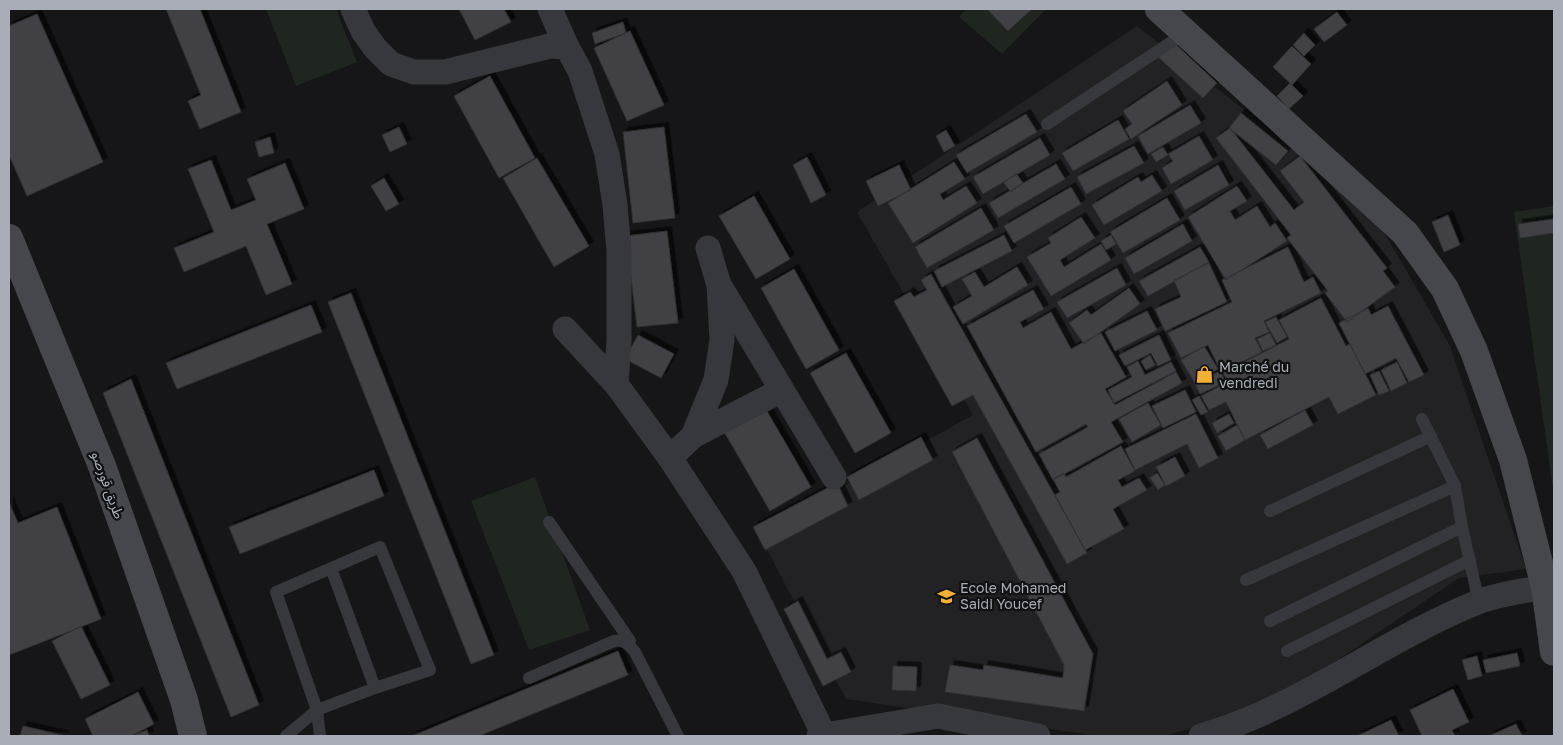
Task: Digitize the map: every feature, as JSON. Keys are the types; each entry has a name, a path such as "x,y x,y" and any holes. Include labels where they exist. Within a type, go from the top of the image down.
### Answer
{"main road":[{"path":"1159,9 1405,233 1445,289 1474,351 1513,460 1545,587 1554,652"},
{"name":"طريق قورصو","path":"9,238 102,466 184,700 193,736"}],"street":[{"path":"353,9 375,48 391,64 414,72 445,72 550,46 567,47"},
{"path":"550,9 567,47 580,70 607,154 615,205 619,251 619,340 616,384"},
{"path":"708,248 720,285 834,477"},
{"path":"693,436 716,380 722,340 720,285"},
{"path":"565,329 616,384 670,458 744,571 822,736 936,726 1038,736"},
{"path":"670,458 693,436 782,390"},
{"path":"1201,736 1226,729 1286,703 1423,627 1479,602 1545,587"}],"lane":[{"path":"1047,124 1185,33"},
{"path":"1422,419 1455,486 1479,602"},
{"path":"1270,511 1431,436"},
{"path":"1246,580 1455,486"},
{"path":"549,522 630,641 627,643"},
{"path":"1270,621 1462,527"},
{"path":"286,736 317,710 430,670 380,547 276,592 317,710 320,736"},
{"path":"1287,651 1470,560"},
{"path":"331,568 375,688"},
{"path":"530,678 614,641 621,640 627,643 635,652 678,736"}],"shaded area":[{"path":"266,9 336,9 357,62 296,86"},
{"path":"966,9 1046,9 1002,54 959,17"},
{"name":"Marché du vendredi","path":"1137,26 1370,208 1450,346 1526,569 1459,578 1287,694 1228,719 1163,736 1098,736 846,699 758,533 973,415 857,212"},
{"path":"1554,206 1554,496 1514,212"},
{"path":"535,477 590,630 529,650 471,501"}],"building":[{"path":"166,9 200,9 241,112 200,129 188,101 201,95"},
{"path":"459,9 504,9 511,22 475,40"},
{"path":"987,9 1032,9 1008,31"},
{"path":"1337,12 1347,25 1324,42 1314,29"},
{"path":"37,14 103,162 27,196 9,155 9,26"},
{"path":"623,22 626,33 595,44 592,33"},
{"path":"630,31 664,105 627,121 594,48"},
{"path":"1304,33 1315,45 1304,56 1293,45"},
{"path":"1171,40 1217,83 1203,98 1157,56"},
{"path":"1292,46 1311,64 1292,85 1273,67"},
{"path":"490,76 535,158 499,178 454,96"},
{"path":"1167,81 1182,105 1131,139 1125,129 1132,124 1123,111"},
{"path":"1290,83 1303,96 1289,109 1277,96"},
{"path":"1190,105 1201,123 1148,154 1138,136"},
{"path":"1241,113 1288,151 1276,165 1229,128"},
{"path":"1026,114 1037,132 967,173 956,155"},
{"path":"1118,120 1129,139 1073,171 1062,153"},
{"path":"399,127 407,144 390,152 382,135"},
{"path":"664,127 675,218 633,223 623,132"},
{"path":"1230,128 1294,210 1304,202 1280,171 1300,156 1387,268 1383,271 1395,287 1347,322 1325,293 1328,291 1287,238 1291,235 1216,138"},
{"path":"946,130 955,146 944,152 936,136"},
{"path":"1199,136 1213,160 1171,184 1162,168 1173,161 1168,154"},
{"path":"270,137 274,153 259,157 255,142"},
{"path":"1040,138 1050,155 983,194 973,177"},
{"path":"1134,146 1144,163 1086,194 1077,177"},
{"path":"1163,147 1168,155 1156,162 1151,154"},
{"path":"807,157 826,195 811,203 793,165"},
{"path":"537,158 589,246 554,267 503,178"},
{"path":"211,160 231,210 256,200 247,179 285,163 304,209 267,224 292,284 266,295 246,246 184,272 174,248 214,232 188,169"},
{"path":"954,162 965,179 940,194 943,200 966,186 977,203 913,243 888,203"},
{"path":"1056,164 1065,179 998,218 989,203"},
{"path":"899,165 911,190 878,206 866,181"},
{"path":"1218,165 1229,185 1185,210 1174,191"},
{"path":"1016,173 1023,183 1011,192 1004,183"},
{"path":"1152,175 1162,191 1104,225 1092,205 1138,177 1141,182"},
{"path":"384,178 399,204 386,211 371,186"},
{"path":"1237,186 1247,201 1230,211 1235,220 1257,206 1270,227 1275,223 1287,241 1226,280 1188,217"},
{"path":"1071,187 1081,204 1014,243 1004,226"},
{"path":"754,196 790,259 756,279 719,216"},
{"path":"1167,198 1180,220 1123,253 1110,232"},
{"path":"981,208 994,230 927,268 915,247"},
{"path":"1448,215 1460,245 1444,252 1432,222"},
{"path":"1081,217 1095,238 1060,260 1064,267 1101,244 1111,260 1051,296 1027,257 1051,243 1048,238"},
{"path":"1554,219 1554,233 1520,238 1518,224"},
{"path":"1183,224 1192,241 1134,274 1125,258"},
{"path":"667,231 678,323 637,327 626,236"},
{"path":"1004,235 1012,251 942,287 934,271"},
{"path":"1111,235 1116,244 1106,250 1101,241"},
{"path":"1200,247 1209,262 1148,296 1139,281"},
{"path":"1288,247 1304,282 1313,277 1321,293 1264,321 1269,332 1255,338 1262,352 1221,372 1208,345 1181,358 1168,333 1232,302 1222,280"},
{"path":"1209,263 1227,302 1165,331 1155,309 1181,297 1174,280"},
{"path":"1017,267 1028,285 963,324 953,307 972,296 962,279 975,272 984,287"},
{"path":"1117,268 1126,285 1067,318 1057,302"},
{"path":"794,269 839,350 806,369 761,288"},
{"path":"931,274 1087,553 1067,564 973,395 952,406 894,301 910,292 914,297 927,290 921,280"},
{"path":"1129,288 1140,304 1084,344 1069,323 1087,310 1091,315"},
{"path":"1033,290 1044,309 1020,322 1023,328 1051,312 1071,349 1101,333 1126,377 1105,389 1115,405 1176,372 1182,383 1111,422 1123,442 1053,480 1039,454 1088,427 1086,424 1036,452 967,326"},
{"path":"351,293 494,655 471,664 328,302"},
{"path":"1321,298 1346,346 1350,344 1376,395 1338,414 1329,397 1245,440 1226,402 1209,410 1201,396 1228,382 1223,373 1289,339 1279,320"},
{"path":"311,305 322,332 177,389 166,363"},
{"path":"1388,306 1424,375 1409,382 1396,358 1365,374 1339,323 1368,308 1371,315"},
{"path":"1147,311 1157,330 1115,351 1105,332"},
{"path":"1276,317 1287,337 1277,343 1265,322"},
{"path":"1270,333 1276,345 1263,351 1257,339"},
{"path":"638,335 674,354 661,378 625,359"},
{"path":"1159,335 1171,360 1158,366 1151,353 1125,366 1119,355"},
{"path":"1204,346 1218,369 1195,383 1181,360"},
{"path":"846,353 891,433 855,453 810,373"},
{"path":"1150,355 1155,365 1146,370 1141,361"},
{"path":"1138,361 1145,375 1171,362 1176,371 1114,403 1108,390 1132,377 1127,367"},
{"path":"1397,362 1407,383 1391,391 1381,370"},
{"path":"1220,371 1226,382 1200,394 1195,384"},
{"path":"1379,371 1389,391 1379,395 1370,375"},
{"path":"131,379 259,705 231,717 103,393"},
{"path":"1185,390 1196,412 1163,428 1152,406"},
{"path":"1199,396 1208,412 1201,415 1192,400"},
{"path":"1148,403 1161,425 1132,442 1119,419"},
{"path":"764,406 811,487 770,511 723,430"},
{"path":"1305,410 1313,425 1268,449 1260,435"},
{"path":"1196,414 1218,458 1199,468 1187,444 1135,470 1125,449"},
{"path":"1229,414 1234,423 1217,433 1212,423"},
{"path":"1237,425 1245,440 1226,451 1218,436"},
{"path":"921,437 933,460 859,500 847,477"},
{"path":"977,438 1093,654 1084,711 945,692 950,665 983,670 984,665 1063,678 1064,665 952,452"},
{"path":"1121,446 1135,471 1118,480 1122,487 1139,478 1147,490 1113,509 1124,529 1085,550 1055,495 1060,492 1053,479 1064,473 1066,477"},
{"path":"1175,457 1185,476 1166,486 1156,467"},
{"path":"374,470 384,496 240,554 229,527"},
{"path":"1157,473 1165,485 1158,490 1150,478"},
{"path":"837,483 848,506 765,550 753,527"},
{"path":"9,502 18,523 57,507 101,619 9,655"},
{"path":"798,601 827,659 841,652 851,672 823,686 784,609"},
{"path":"81,626 110,685 81,699 52,641"},
{"path":"618,651 628,675 479,736 412,736"},
{"path":"1517,653 1520,666 1486,673 1483,660"},
{"path":"1477,656 1482,676 1468,680 1462,660"},
{"path":"893,666 917,667 916,691 892,690"},
{"path":"1453,689 1469,722 1452,730 1455,736 1422,736 1410,710"},
{"path":"138,692 154,724 131,736 93,736 85,719"},
{"path":"1391,720 1399,736 1357,736"},
{"path":"1516,724 1522,736 1489,736"},
{"path":"23,726 66,736 20,736"},
{"path":"147,730 149,736 131,736"}],"place":[{"name":"Marché du vendredi","path":"1205,375"},
{"name":"Ecole Mohamed Saidi Youcef","path":"946,596"}]}
